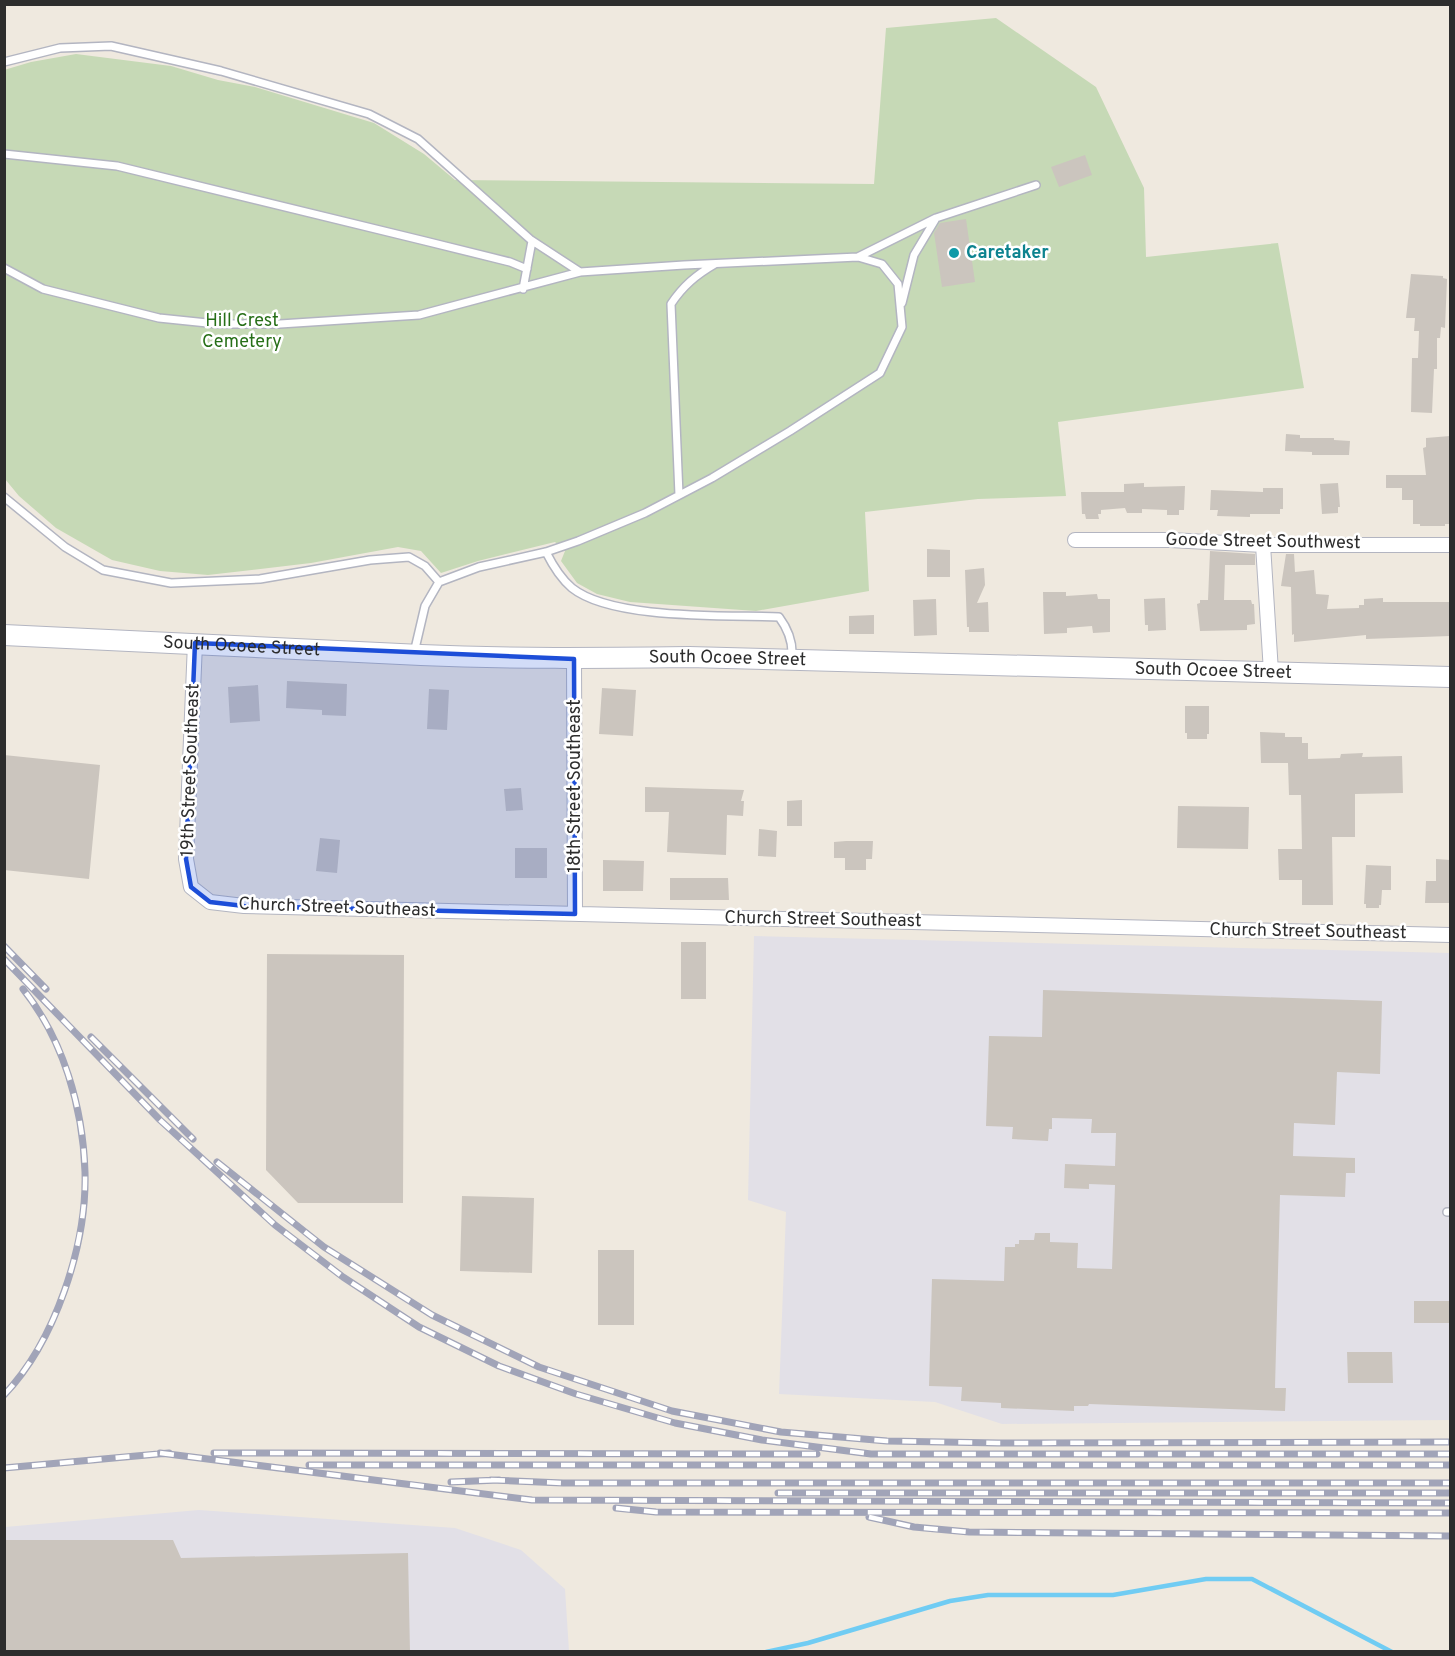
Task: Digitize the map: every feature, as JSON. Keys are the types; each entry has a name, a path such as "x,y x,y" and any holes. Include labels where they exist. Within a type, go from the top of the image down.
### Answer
{"street":[{"name":"Goode Street Southwest","path":"1075,540 1170,540 1263,545 1450,544"},
{"path":"1263,545 1271,672"},
{"name":"South Ocoee Street","path":"4,635 414,655 574,658 689,657 1450,677"},
{"name":"19th Street Southeast","path":"195,643 186,860 191,887 198,893"},
{"name":"18th Street Southeast","path":"574,658 575,914"},
{"name":"Church Street Southeast","path":"198,893 210,902 244,906 1450,935"}],"lane":[{"path":"4,62 60,48 111,46 221,71 369,114 418,139 532,241 580,272"},
{"path":"4,154 117,166 425,240 510,262 527,269"},
{"path":"858,257 936,218 1036,184"},
{"path":"900,308 914,255 936,218"},
{"path":"523,289 532,241"},
{"path":"4,268 44,289 159,318 217,324 280,324 419,315 580,272 858,257 882,264 898,284 902,327 880,373 712,478 645,513 578,542 546,552 479,567 439,582 425,606 414,655"},
{"path":"679,495 671,304 681,288 695,275 718,263"},
{"path":"4,496 65,547 103,570 137,577 171,583 260,579 409,557 425,566 439,582"},
{"path":"546,552 555,571 573,589 597,602 629,609 670,613 779,617 787,627 792,647 792,660"}],"highlighted area":[{"path":"195,643 574,659 575,914 244,906 210,902 191,887 186,859"}],"shaded area":[{"path":"754,936 1450,953 1450,1420 1002,1424 935,1402 779,1394 786,1212 748,1200"},
{"path":"199,1510 455,1528 521,1550 565,1589 569,1651 5,1652 5,1527"}],"green space":[{"name":"Hill Crest Cemetery","path":"996,18 1096,87 1144,188 1146,257 1278,243 1304,388 1058,422 1066,496 978,499 865,512 869,591 756,611 630,602 597,594 577,583 561,561 565,551 555,542 478,561 441,573 421,551 398,547 311,563 208,575 160,571 112,560 56,528 19,496 5,479 4,70 31,62 76,54 171,66 218,80 255,87 374,123 424,154 455,180 874,184 886,28"}],"building":[{"path":"1085,155 1092,175 1059,187 1051,167"},
{"name":"Caretaker","path":"966,219 975,282 942,287 934,233 940,223"},
{"path":"1411,274 1443,276 1447,279 1445,328 1441,327 1440,338 1437,338 1437,369 1434,369 1432,413 1411,412 1412,358 1418,358 1419,331 1414,331 1415,318 1406,318"},
{"path":"1286,434 1300,435 1300,438 1334,438 1334,440 1350,441 1349,455 1312,455 1312,452 1285,451"},
{"path":"1450,436 1450,524 1420,526 1420,524 1413,524 1413,500 1402,500 1402,488 1386,488 1386,475 1426,475 1423,448 1426,447 1426,438"},
{"path":"1144,483 1144,487 1185,486 1184,510 1179,510 1179,515 1167,515 1167,510 1142,509 1142,513 1127,513 1125,508 1101,510 1101,514 1098,514 1099,519 1086,519 1085,514 1082,514 1081,492 1124,492 1124,484"},
{"path":"1338,483 1340,507 1338,507 1338,513 1322,514 1320,484"},
{"path":"1263,488 1283,488 1283,509 1280,509 1280,514 1250,514 1250,517 1217,516 1218,510 1210,510 1211,490 1263,492"},
{"path":"927,549 950,550 950,577 927,577"},
{"path":"1210,551 1255,554 1255,565 1225,565 1224,600 1251,600 1254,604 1255,624 1247,625 1247,630 1200,631 1197,604 1200,600 1208,600"},
{"path":"1286,554 1294,554 1295,572 1314,570 1316,594 1329,595 1327,609 1359,608 1359,605 1364,605 1364,599 1383,598 1383,602 1450,602 1450,636 1366,639 1366,635 1294,642 1291,587 1281,586"},
{"path":"984,568 985,585 977,603 988,602 989,632 969,632 965,570"},
{"path":"1043,592 1066,592 1066,596 1097,594 1098,599 1110,599 1110,632 1093,633 1092,626 1067,628 1067,633 1044,634"},
{"path":"1165,598 1166,630 1148,631 1148,625 1145,625 1144,599"},
{"path":"936,599 937,635 914,636 913,600"},
{"path":"874,615 874,634 849,634 849,616"},
{"path":"287,681 347,684 346,716 322,715 322,710 286,708"},
{"path":"258,685 260,721 230,723 228,687"},
{"path":"602,688 636,690 633,736 599,734"},
{"path":"429,689 449,690 447,730 427,729"},
{"path":"1185,706 1209,706 1207,739 1187,739"},
{"path":"1260,732 1285,733 1285,737 1302,737 1302,743 1308,743 1308,759 1340,758 1341,754 1363,753 1362,757 1402,756 1403,793 1355,794 1355,837 1332,837 1333,905 1302,905 1302,880 1279,880 1278,849 1302,849 1301,795 1289,795 1288,763 1261,763"},
{"path":"4,755 100,765 89,879 4,870"},
{"path":"645,787 744,790 741,801 744,801 743,816 727,815 726,855 667,852 669,812 645,812"},
{"path":"521,788 523,810 506,811 504,789"},
{"path":"802,800 802,826 787,826 787,801"},
{"path":"1178,806 1249,807 1248,849 1177,848"},
{"path":"759,829 777,831 776,857 758,856"},
{"path":"320,838 340,840 337,873 316,871"},
{"path":"873,841 872,859 866,859 866,870 845,870 845,858 834,858 834,842"},
{"path":"515,848 547,848 547,878 515,878"},
{"path":"1436,859 1450,860 1450,903 1425,903 1426,881 1436,881"},
{"path":"603,860 644,861 643,891 603,891"},
{"path":"1366,865 1391,866 1391,890 1382,890 1379,908 1366,908 1364,904"},
{"path":"670,878 728,878 729,900 670,900"},
{"path":"681,942 706,942 706,999 681,999"},
{"path":"267,954 404,955 403,1203 298,1203 266,1170"},
{"path":"1043,990 1382,1001 1380,1074 1337,1072 1335,1125 1294,1123 1293,1156 1355,1158 1355,1173 1346,1173 1345,1197 1280,1195 1275,1388 1286,1388 1285,1411 1089,1404 1088,1406 1074,1406 1074,1411 1001,1408 1001,1403 961,1401 962,1387 929,1386 932,1279 1004,1281 1005,1247 1015,1247 1015,1244 1019,1244 1019,1240 1034,1240 1035,1233 1050,1233 1050,1242 1078,1243 1077,1268 1112,1269 1115,1185 1089,1184 1089,1189 1064,1188 1065,1164 1115,1166 1116,1133 1091,1133 1092,1119 1052,1118 1052,1129 1049,1129 1048,1141 1012,1139 1013,1127 986,1126 989,1036 1042,1037"},
{"path":"462,1196 534,1198 532,1273 460,1271"},
{"path":"598,1250 634,1250 634,1325 598,1325"},
{"path":"1414,1301 1450,1301 1450,1323 1414,1323"},
{"path":"1347,1352 1392,1352 1393,1383 1348,1383"},
{"path":"4,1540 173,1540 181,1558 408,1553 410,1652 4,1652"}],"waterway":[{"path":"766,1652 808,1643 950,1601 988,1595 1113,1595 1206,1579 1252,1579 1392,1652"}],"railway":[{"path":"4,946 46,989"},
{"path":"4,959 160,1120 275,1225 343,1277 419,1327 499,1366 576,1394 675,1423 762,1440 871,1454 1450,1454"},
{"path":"4,1395 22,1373 53,1320 74,1261 84,1200 83,1148 75,1099 60,1052 37,1009 23,989"},
{"path":"91,1037 193,1139"},
{"path":"217,1162 324,1247 432,1315 539,1367 672,1411 781,1432 887,1441 998,1443 1450,1442"},
{"path":"160,1453 532,1500 1450,1503"},
{"path":"4,1468 169,1453"},
{"path":"214,1453 817,1454"},
{"path":"309,1465 1450,1465"},
{"path":"491,1480 563,1483 1450,1483"},
{"path":"451,1482 499,1480"},
{"path":"778,1493 1450,1493"},
{"path":"616,1508 656,1512 1450,1513"},
{"path":"869,1517 914,1527 969,1532 1450,1536"}],"place":[{"name":"Caretaker","path":"954,253"}]}
